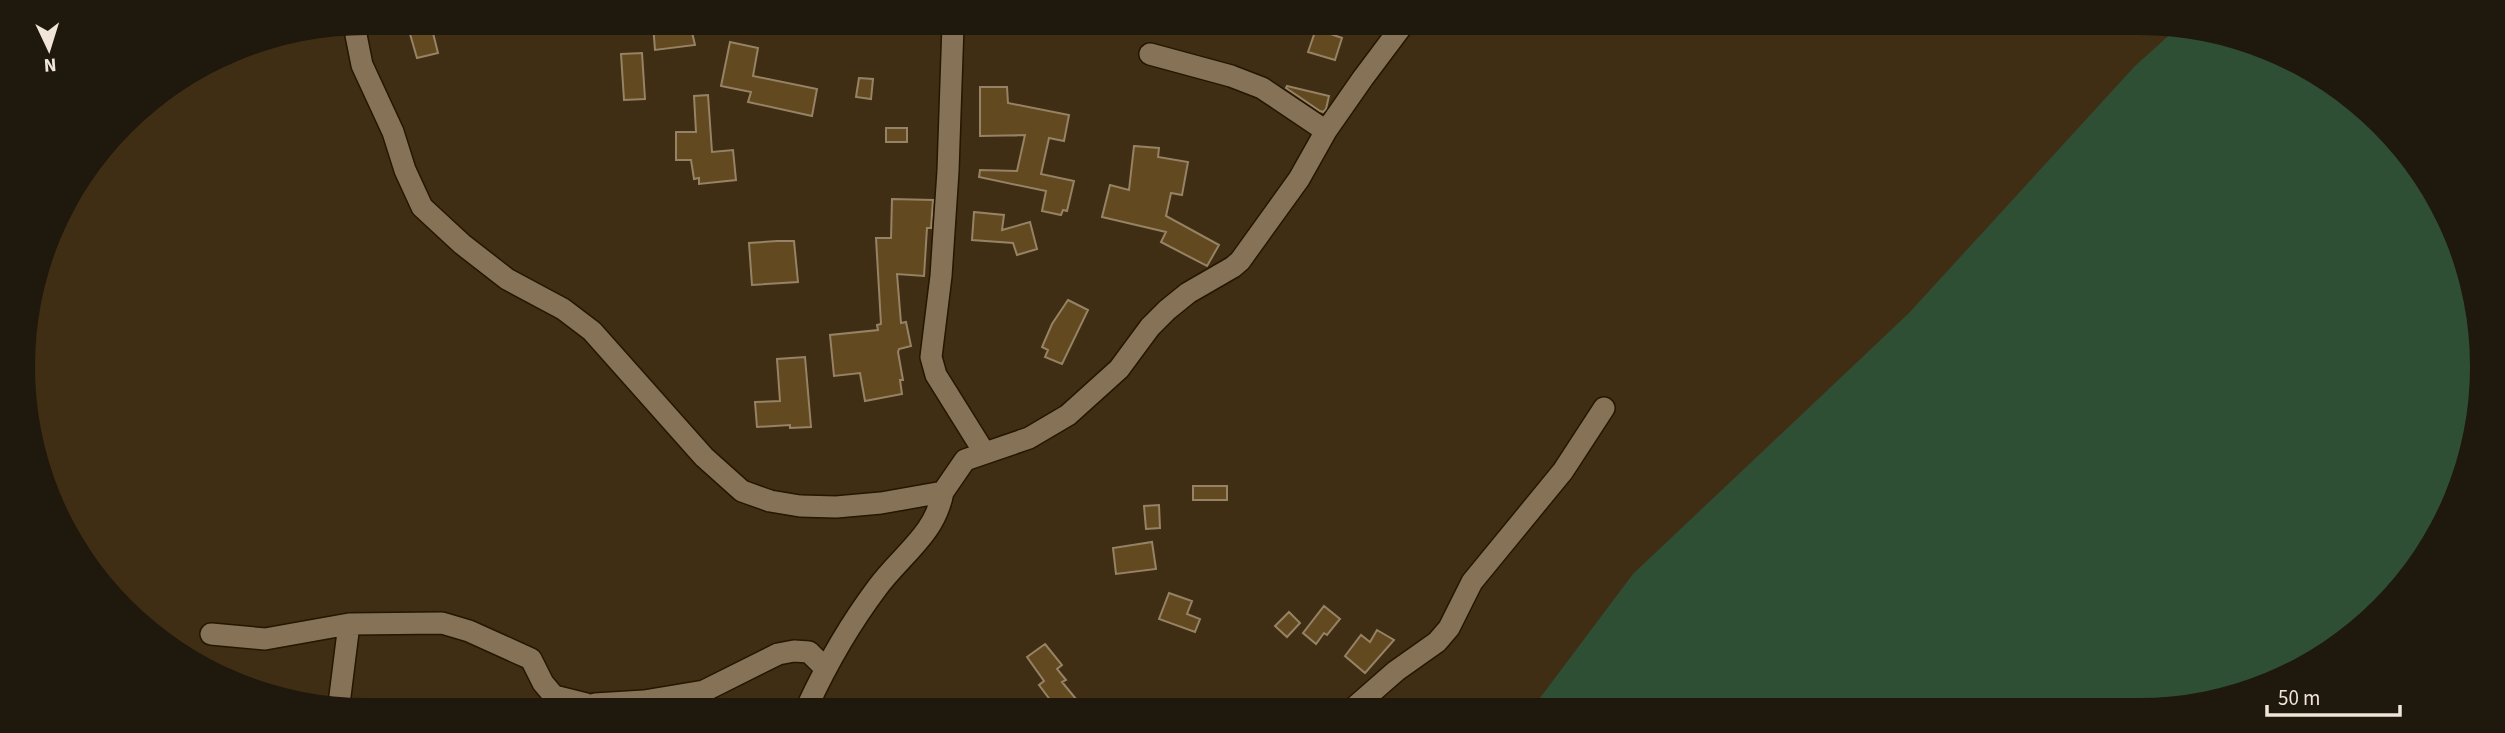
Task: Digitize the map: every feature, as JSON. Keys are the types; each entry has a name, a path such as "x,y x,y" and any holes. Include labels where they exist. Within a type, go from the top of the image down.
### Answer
{"street":[{"path":"356,35 362,65 393,132 405,170 422,206 462,244 507,279 563,309 592,331 704,457 742,491 770,501 800,506 836,507 881,503 943,492"},
{"path":"953,35 941,276 931,357 936,375 984,452"},
{"path":"812,698 850,626 878,586 932,526 940,511 943,492 965,460 1029,438 1068,415 1119,369 1150,327 1167,310 1188,293 1233,267 1299,179 1326,131 1395,35"},
{"path":"1150,54 1231,76 1262,88 1326,131"},
{"path":"1365,698 1396,671 1437,642 1449,628 1472,582 1563,471 1604,408"},
{"path":"211,634 265,639 349,624 442,623 469,631 531,659 543,683 554,696 562,698"},
{"path":"340,697 349,624"},
{"path":"662,698 704,691 778,654 794,650 809,652 826,670"}],"green space":[{"path":"2167,37 2224,46 2265,60 2304,79 2357,117 2388,148 2426,201 2445,240 2459,281 2467,323 2470,366 2464,431 2445,493 2426,532 2388,585 2373,601 2323,642 2285,664 2224,687 2182,695 2138,698 1540,698 1633,574 1909,313 2135,66"}],"building":[{"path":"410,35 434,35 438,53 417,58"},
{"path":"654,35 693,35 695,45 655,50"},
{"path":"1314,35 1342,38 1335,60 1308,52"},
{"path":"730,42 758,48 753,76 817,89 812,116 748,102 751,92 721,86"},
{"path":"642,53 645,99 624,100 621,54"},
{"path":"859,78 873,79 871,99 856,97"},
{"path":"1287,86 1329,96 1326,109 1320,111 1286,88"},
{"path":"980,87 1007,87 1008,103 1069,115 1064,141 1049,138 1041,174 1074,181 1067,211 1063,210 1061,215 1042,211 1046,191 979,177 980,170 1017,171 1025,135 980,136"},
{"path":"708,95 712,152 733,150 736,180 699,184 699,178 694,179 691,160 676,160 676,132 696,132 694,96"},
{"path":"886,128 907,128 907,142 886,142"},
{"path":"1134,146 1159,148 1158,157 1188,162 1182,195 1171,193 1166,216 1219,245 1207,266 1161,242 1166,232 1102,217 1110,185 1129,190"},
{"path":"892,199 933,200 931,228 927,228 924,276 897,274 901,323 906,322 911,346 899,349 898,352 903,380 900,380 902,394 865,401 860,373 834,376 830,335 878,330 877,325 881,324 876,238 891,238"},
{"path":"974,212 1004,215 1002,230 1030,222 1037,249 1017,255 1013,243 972,240"},
{"path":"794,241 798,282 752,285 749,243"},
{"path":"1068,300 1088,310 1062,364 1045,357 1048,350 1042,347 1052,324"},
{"path":"805,357 811,427 757,427 755,402 780,401 777,359"},
{"path":"1193,486 1227,486 1227,500 1193,500"},
{"path":"1159,505 1160,528 1146,529 1144,506"},
{"path":"1152,542 1156,569 1116,574 1113,548"},
{"path":"1169,593 1192,601 1187,614 1200,619 1195,632 1159,619"},
{"path":"1324,606 1340,619 1316,644 1303,633"},
{"path":"1289,612 1300,623 1287,637 1275,626"},
{"path":"1377,630 1394,640 1365,673 1345,656 1361,635 1370,642"},
{"path":"1045,644 1062,665 1057,669 1066,680 1062,682 1075,698 1049,698 1039,685 1044,681 1027,657"}]}
